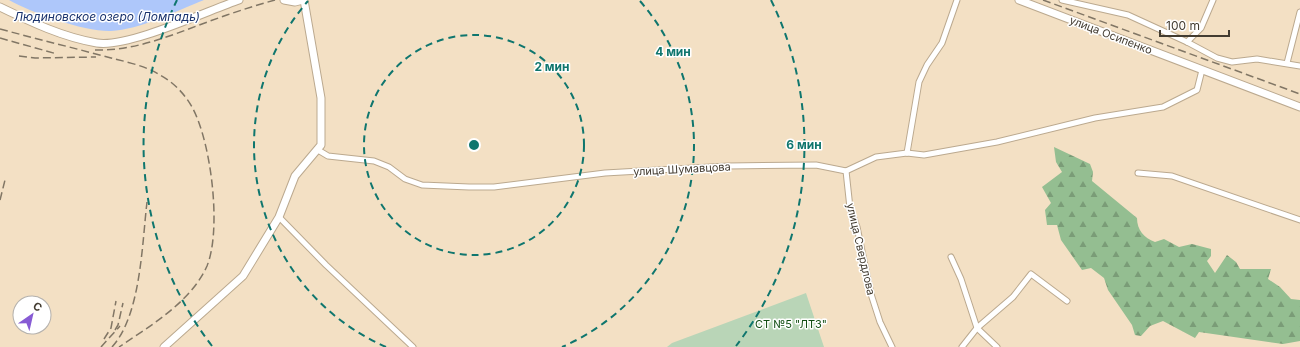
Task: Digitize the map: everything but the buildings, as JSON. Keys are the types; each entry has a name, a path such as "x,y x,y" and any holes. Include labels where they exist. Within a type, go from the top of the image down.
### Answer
{"street":[{"path":"0,7 52,32 98,43 110,43 123,41 239,0"},
{"path":"164,347 243,276 279,217 295,176 318,150 322,139 321,98 304,0 295,2 284,0"},
{"path":"907,153 919,82 927,65 942,42 957,0"},
{"name":"улица Осипенко","path":"1019,0 1300,107"},
{"path":"1062,0 1128,15 1187,42 1217,58 1232,62 1257,59 1300,66"},
{"path":"1187,42 1206,20 1213,0"},
{"path":"1287,63 1300,12"},
{"path":"846,172 876,157 907,153 924,155 1048,131 1095,118 1163,107 1197,90 1202,70"},
{"name":"улица Шумавцова","path":"318,150 328,156 374,161 389,167 405,179 422,185 469,188 509,185 605,173 728,166 816,165 846,172"},
{"name":"улица Свердлова","path":"846,172 850,208 858,227 871,294 880,322 892,347"},
{"path":"1138,173 1172,176 1300,220"},
{"path":"279,217 326,265 413,347"},
{"path":"951,257 961,279 977,328 997,347"},
{"path":"962,347 977,328 1014,297 1031,274 1067,301"}],"green space":[{"path":"1054,147 1090,164 1093,172 1092,181 1137,218 1140,230 1144,236 1151,240 1155,242 1164,239 1179,247 1192,244 1211,249 1211,256 1207,261 1215,273 1227,255 1236,262 1240,269 1271,269 1268,279 1280,287 1291,299 1300,300 1300,341 1283,344 1199,332 1195,338 1163,321 1150,326 1141,336 1135,335 1132,325 1108,290 1104,278 1091,268 1082,270 1061,240 1057,225 1047,225 1045,210 1051,203 1042,187 1062,172 1056,162"},
{"name":"СТ №5 \"ЛТЗ\"","path":"806,293 824,347 667,347 672,343"}],"water":[{"name":"Людиновское озеро (Ломпадь)","path":"9,0 204,0 134,27 111,31 87,28 59,21"}],"railway":[{"path":"95,50 109,50 136,46 176,34 256,5 275,0"},
{"path":"1043,0 1300,94"},
{"path":"0,29 149,69 165,78 178,88 189,102 199,122 209,162 214,208 214,230 207,266 200,279 180,302 156,322 119,347"},
{"path":"0,38 57,54"},
{"path":"19,56 35,58 96,57"},
{"path":"0,200 5,180"},
{"path":"112,347 122,333 129,317 134,298 141,258 147,202"},
{"path":"104,339 111,328 116,301"},
{"path":"115,330 118,325 123,303"},
{"path":"101,347 120,326"}]}
